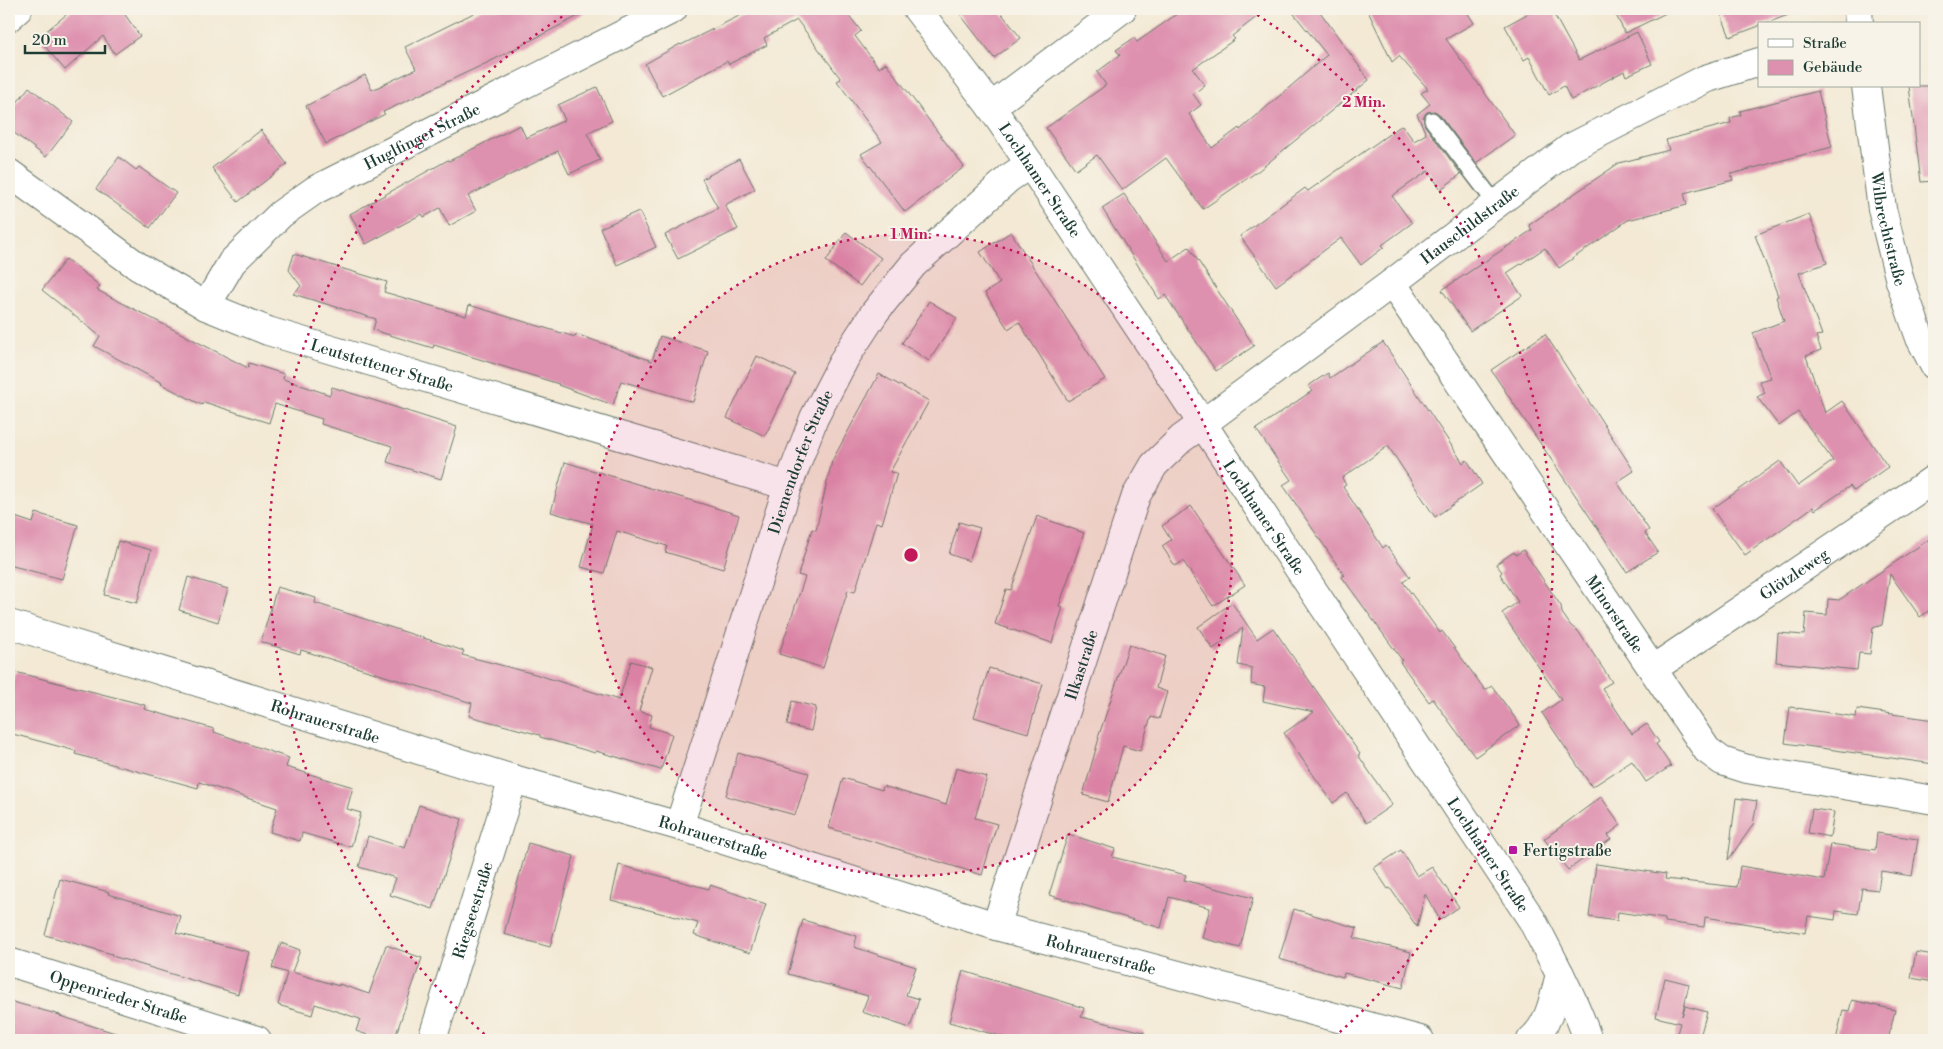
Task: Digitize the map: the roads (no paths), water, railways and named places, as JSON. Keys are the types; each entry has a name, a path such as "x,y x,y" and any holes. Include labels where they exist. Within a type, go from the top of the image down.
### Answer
{"street":[{"path":"9,17 18,9"},
{"name":"Huglfinger Straße","path":"206,306 232,262 281,214 315,190 672,9"},
{"name":"Lochhamer Straße","path":"918,9 991,106 1532,920 1560,974 1588,1040"},
{"path":"991,106 1122,9"},
{"path":"1858,9 1859,22"},
{"name":"Hauschildstraße","path":"1202,424 1570,148 1705,79 1758,62"},
{"name":"Wilbrechtstraße","path":"1866,88 1882,209 1900,281 1920,338 1934,366"},
{"name":"Diemendorfer Straße","path":"679,826 788,486 814,418 845,358 875,312 914,265 1010,178 1030,164"},
{"name":"Leutstettener Straße","path":"9,173 139,266 206,306 268,331 788,486"},
{"name":"Minorstraße","path":"1392,283 1707,750 1722,761 1747,769 1934,800"},
{"name":"Ilkastraße","path":"996,926 1136,496 1154,465 1181,439 1202,424"},
{"name":"Glötzleweg","path":"1653,669 1934,479"},
{"name":"Rohrauerstraße","path":"9,624 512,779 679,826 996,926 1420,1040"},
{"name":"Riegseestraße","path":"432,1040 512,779"},
{"name":"Oppenrieder Straße","path":"9,962 257,1040"},
{"path":"1531,1040 1540,1033 1550,1011 1560,974"}],"lane":[{"path":"1432,120 1496,204"}],"place":[{"name":"Fertigstraße","path":"1513,850"}]}
